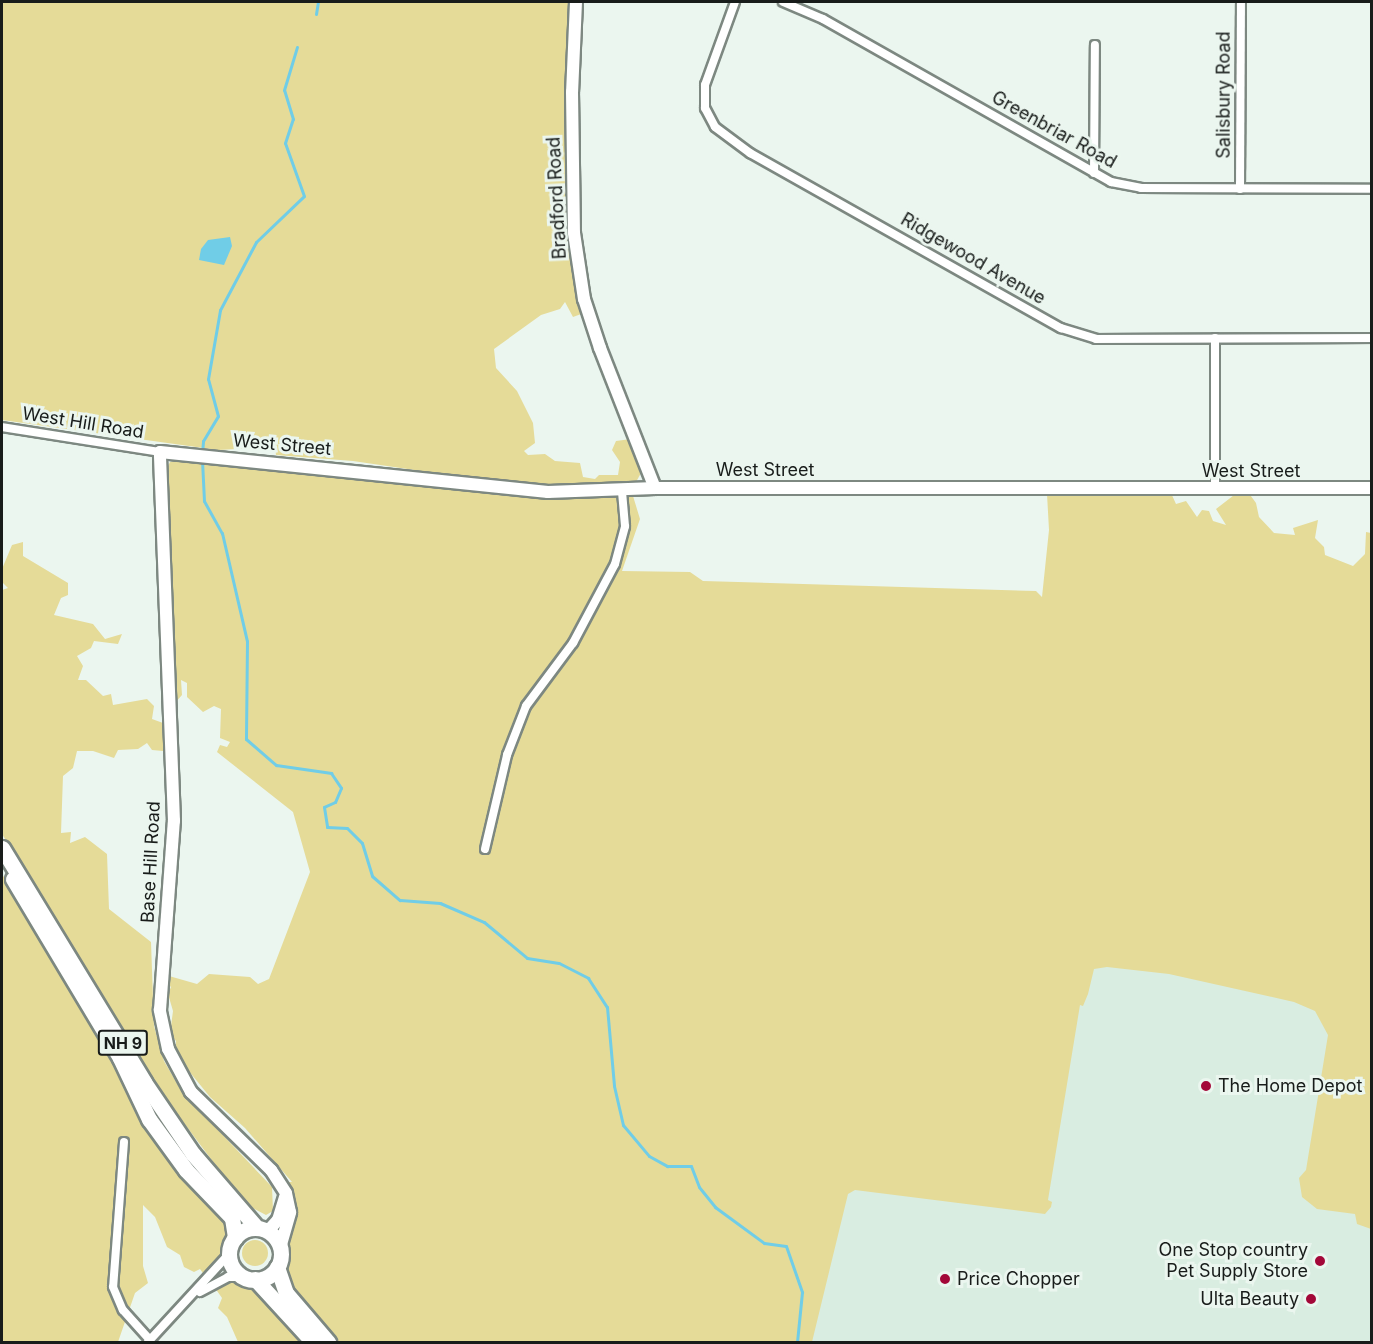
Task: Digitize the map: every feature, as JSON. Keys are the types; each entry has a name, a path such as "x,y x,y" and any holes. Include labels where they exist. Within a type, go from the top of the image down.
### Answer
{"highway":[{"name":"NH 9","path":"2,848 144,1082 193,1154 280,1248"},
{"name":"NH 9","path":"2,854 23,900 120,1058 149,1119 186,1170 232,1218 235,1238"},
{"path":"262,1230 246,1229 235,1238 230,1254 232,1264 250,1278 313,1342"},
{"path":"280,1248 277,1267 286,1293 328,1342"},
{"path":"250,1278 269,1275 277,1267"}],"street":[{"name":"Bradford Road","path":"576,2 572,92 573,233 587,309 655,488"},
{"name":"Ridgewood Avenue","path":"735,2 704,98 709,118 735,143 1075,336 1371,338"},
{"name":"Greenbriar Road","path":"783,2 823,19 1112,182 1141,188 1371,189"},
{"name":"Salisbury Road","path":"1240,189 1241,2"},
{"path":"1094,173 1095,45"},
{"path":"1215,338 1215,489"},
{"name":"West Hill Road","path":"2,427 160,452"},
{"name":"West Street","path":"160,452 274,461 517,490 1371,488"},
{"name":"Base Hill Road","path":"160,452 174,821 160,1010 168,1049 191,1092 271,1170 286,1193"},
{"path":"486,849 507,755 526,706 573,643 615,564 625,526 622,491"},
{"path":"124,1142 113,1287 123,1310 149,1341 230,1254"},
{"path":"262,1230 278,1220 286,1193"},
{"path":"280,1248 290,1212 286,1193"},
{"path":"192,1297 220,1280 250,1278"}],"shaded area":[{"path":"2,2 570,2 566,198 584,313 573,317 565,302 560,309 541,315 494,349 496,368 517,391 533,423 535,443 524,451 528,455 545,454 555,461 580,463 583,477 595,479 599,475 618,475 620,462 612,450 616,441 631,439 641,473 636,482 544,489 353,461 276,455 275,447 218,450 2,420"},
{"path":"182,459 472,491 633,496 640,519 622,571 690,572 703,581 1036,591 1042,597 1049,530 1047,494 1072,492 1079,496 1171,493 1176,504 1186,501 1197,517 1202,510 1209,511 1213,521 1226,525 1216,509 1238,492 1248,492 1256,503 1259,517 1274,533 1295,535 1293,528 1318,520 1315,538 1324,547 1325,555 1353,566 1365,554 1366,532 1371,533 1371,1229 1357,1224 1355,1214 1317,1209 1302,1197 1299,1178 1306,1170 1328,1035 1315,1011 1294,1002 1169,974 1107,967 1094,969 1088,994 1083,1006 1080,1005 1048,1200 1052,1202 1051,1207 1045,1214 855,1190 848,1194 812,1342 338,1342 289,1288 282,1266 294,1216 289,1182 292,1182 245,1128 210,1097 175,1054 176,1041 170,1034 173,1011 168,994 171,987 166,982 169,976 197,984 209,974 250,977 258,984 269,979 310,872 293,812 217,752 220,745 227,747 230,742 220,738 221,709 214,706 203,712 187,697 187,683 181,680 182,695 174,704 165,472 170,462"},
{"path":"23,542 23,556 68,583 68,595 61,598 54,615 93,624 105,639 122,634 118,644 94,641 91,648 77,656 83,666 78,680 86,680 103,696 111,694 113,705 147,699 154,706 152,719 163,723 163,751 152,750 147,743 138,749 118,750 114,758 93,751 77,751 73,768 63,776 61,833 71,832 70,843 85,837 107,854 109,909 151,942 154,1026 164,1061 182,1092 272,1187 273,1211 266,1215 239,1201 226,1186 220,1171 165,1098 2,834 2,590 8,588 2,582 2,569 12,545"},
{"path":"2,874 113,1055 226,1226 225,1249 205,1276 200,1269 194,1272 184,1267 180,1255 167,1247 155,1217 143,1205 143,1266 148,1283 135,1293 118,1342 2,1342"},
{"path":"1088,952 1344,989 1371,1027 1371,1342 797,1342 843,1183"},
{"path":"255,1240 264,1244 268,1253 264,1262 255,1266 246,1262 242,1253 246,1244"},
{"path":"237,1280 257,1286 304,1342 238,1342 227,1317 218,1308 222,1298 215,1288"}],"water":[{"path":"230,237 232,246 224,265 199,260 201,249 208,240"}],"waterway":[{"path":"316,14 318,2"},
{"path":"202,453 203,441 218,416 208,379 220,310 256,242 304,196 285,143 293,119 284,90 297,47"},
{"path":"202,460 204,501 222,533 247,641 246,739 276,765 331,773 341,788 335,802 324,807 327,827 347,828 362,843 372,876 400,900 440,903 484,922 527,958 559,963 588,978 607,1007 614,1086 623,1125 649,1156 667,1166 691,1166 699,1187 715,1207 764,1243 786,1246 802,1292 797,1342"}],"place":[{"name":"The Home Depot","path":"1206,1086"},
{"name":"One Stop country Pet Supply Store","path":"1320,1261"},
{"name":"Price Chopper","path":"945,1279"},
{"name":"Ulta Beauty","path":"1311,1299"}]}
